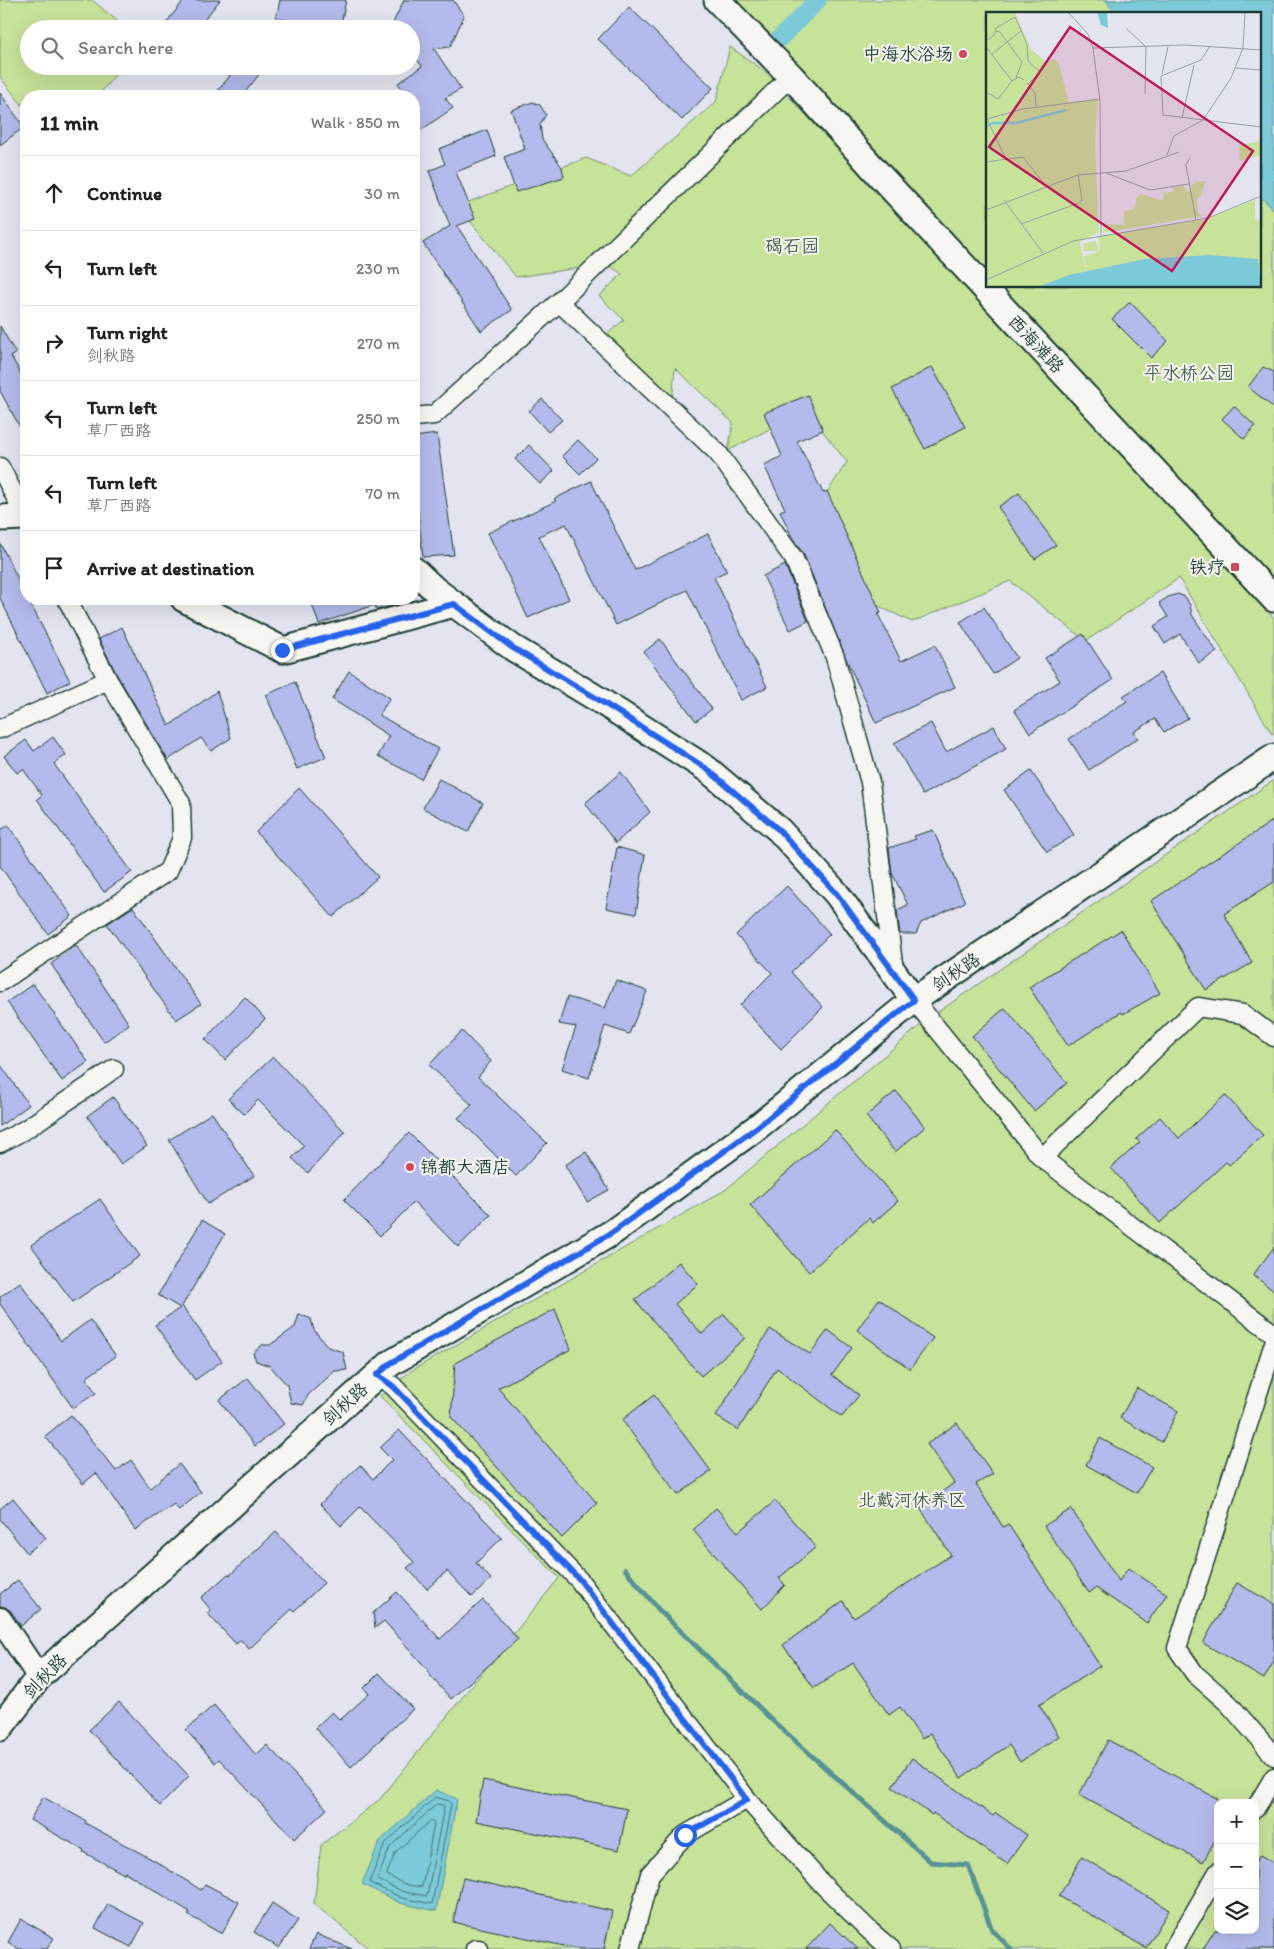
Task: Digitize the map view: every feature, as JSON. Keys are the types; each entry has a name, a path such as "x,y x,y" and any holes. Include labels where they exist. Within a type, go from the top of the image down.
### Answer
{"main road":[{"name":"西海滩路","path":"717,0 791,76 882,178 1274,599"},
{"path":"0,518 20,517"},
{"path":"420,575 454,604 513,648 596,698 707,769 779,830 836,893 914,1000"},
{"path":"196,605 282,650 454,604"},
{"name":"剑秋路","path":"0,1728 39,1677 391,1363 613,1232 756,1128 914,1000 1274,757"}],"street":[{"path":"420,416 434,415 558,302 791,76"},
{"path":"558,302 718,453 794,560 835,657 870,782 894,972"},
{"path":"0,467 20,505"},
{"path":"0,982 168,871 182,838 181,803 108,680 70,605"},
{"path":"0,729 108,680"},
{"path":"914,1000 1042,1158 1274,1334"},
{"path":"1042,1158 1198,1007 1243,1014 1274,1037"},
{"path":"0,1142 26,1129 114,1069"},
{"path":"1274,1343 1177,1648 1195,1674 1229,1704 1274,1756"},
{"path":"377,1375 393,1386 580,1580 747,1800 824,1886 870,1931 892,1949"},
{"path":"0,1620 39,1677"},
{"path":"1259,1801 1274,1777"},
{"path":"630,1949 650,1874 685,1835 747,1800"},
{"path":"1173,1949 1214,1879"}],"green space":[{"path":"0,0 92,0 116,20 20,20 20,75 115,75 103,90 20,90 20,102 0,77"},
{"path":"722,0 1133,0 1140,12 986,12 986,281"},
{"name":"碣石园","path":"730,47 766,72 1274,618 1274,733 1272,734 1179,578 1086,641 1010,581 912,622 868,601 822,500 847,462 806,410 728,451 733,423 675,368 671,415 606,335 624,320 599,296 622,274 607,264 516,277 458,206 586,158 631,176 716,102"},
{"name":"平水桥公园","path":"1262,161 1274,175 1274,588 993,288 1262,288"},
{"name":"北戴河休养区","path":"1274,780 1274,1949 369,1949 314,1904 321,1845 380,1799 559,1578 380,1396 411,1371 725,1190 928,1019"}],"water":[{"path":"1106,0 1274,0 1274,210 1262,198 1262,12 1114,12"},
{"path":"436,1790 457,1799 436,1911 400,1903 362,1884 380,1841"}],"building":[{"path":"184,0 220,0 204,20 168,20"},
{"path":"280,0 346,0 342,20 285,20 276,18"},
{"path":"404,0 453,0 464,16 450,47 434,49 461,89 445,98 453,108 420,131 420,90 403,90 398,83 409,75 420,75 420,67 422,66 420,63 420,20 394,20"},
{"path":"629,7 713,88 682,120 598,39"},
{"path":"229,75 259,75 247,90 218,90 230,76"},
{"path":"0,93 20,121 20,130 0,145"},
{"path":"533,102 540,105 546,115 540,124 542,139 562,167 564,177 516,192 504,157 525,149 511,110"},
{"path":"487,130 496,156 456,172 475,219 457,226 512,310 481,331 423,243 450,226 429,171 445,164 439,149"},
{"path":"1130,302 1168,341 1151,358 1112,319"},
{"path":"0,326 16,354 11,356 20,373 20,427 0,391"},
{"path":"932,367 965,427 925,449 892,389"},
{"path":"1263,367 1274,372 1274,408 1248,387"},
{"path":"808,395 823,430 797,441 823,493 827,491 881,613 878,614 901,661 935,645 955,687 876,723 847,661 804,555 792,537 780,511 785,509 764,465 782,456 764,413"},
{"path":"542,399 562,420 548,432 529,411"},
{"path":"1234,406 1255,426 1244,439 1222,419"},
{"path":"437,434 454,555 423,557 420,531 420,436"},
{"path":"578,440 596,458 580,474 562,456"},
{"path":"529,445 554,471 540,484 515,459"},
{"path":"591,481 635,570 708,534 727,571 714,577 767,687 741,700 687,590 616,625 566,524 539,536 569,599 528,618 488,533 556,501 554,499"},
{"path":"1019,493 1056,545 1035,559 998,507"},
{"path":"0,543 20,583 20,605 31,605 70,681 47,693 0,598"},
{"path":"785,565 808,621 790,630 763,576"},
{"path":"1178,594 1185,597 1190,605 1192,615 1217,652 1199,663 1180,634 1165,644 1154,626 1168,617 1159,603 1168,597"},
{"path":"312,605 374,605 319,624"},
{"path":"374,605 394,605 377,610"},
{"path":"984,607 1017,658 993,674 960,622"},
{"path":"122,627 169,726 217,691 231,738 211,751 201,738 168,760 117,675 99,639"},
{"path":"1083,634 1113,680 1030,733 1014,710 1060,681 1045,658"},
{"path":"660,639 712,709 696,721 644,652"},
{"path":"349,671 390,698 379,715 438,749 421,779 378,756 389,736 332,699"},
{"path":"1160,673 1188,718 1164,732 1155,719 1134,732 1138,738 1089,770 1069,739 1127,701 1123,696"},
{"path":"295,682 326,757 297,769 266,695"},
{"path":"931,723 946,752 994,726 1006,749 923,795 894,743"},
{"path":"53,737 66,755 54,764 132,872 104,892 37,799 42,795 23,769 17,773 4,756 26,740 34,751"},
{"path":"1031,771 1074,835 1047,852 1004,790"},
{"path":"621,772 650,812 616,843 585,803"},
{"path":"439,779 483,803 468,832 423,808"},
{"path":"299,788 378,877 333,917 256,832"},
{"path":"1274,820 1274,882 1224,914 1252,963 1206,990 1151,901"},
{"path":"8,825 72,916 48,934 0,866 0,831"},
{"path":"933,830 965,902 921,923 916,934 900,934 897,910 908,905 892,873 889,848 916,839 914,836"},
{"path":"617,847 645,855 636,914 606,908"},
{"path":"787,886 830,934 791,972 823,1007 781,1049 740,1005 772,973 736,935"},
{"path":"133,907 201,1004 176,1020 107,924"},
{"path":"1121,930 1160,993 1123,1014 1121,1012 1068,1046 1029,987"},
{"path":"76,945 129,1024 104,1042 51,964"},
{"path":"616,980 647,991 629,1034 605,1026 589,1078 562,1069 576,1027 559,1024 567,997 605,1008"},
{"path":"33,984 88,1062 62,1081 7,1002"},
{"path":"245,997 265,1019 225,1060 205,1039"},
{"path":"1005,1008 1067,1083 1034,1111 972,1036"},
{"path":"462,1031 491,1061 478,1077 547,1143 516,1176 458,1118 472,1105 429,1065"},
{"path":"273,1057 345,1132 308,1173 292,1158 304,1146 258,1100 244,1114 228,1099"},
{"path":"0,1064 29,1105 0,1126"},
{"path":"896,1091 925,1127 895,1152 866,1116"},
{"path":"1225,1095 1263,1135 1229,1165 1226,1162 1160,1223 1111,1168 1140,1142 1136,1139 1160,1117 1179,1138"},
{"path":"113,1097 147,1146 121,1164 87,1116"},
{"path":"212,1113 254,1176 208,1204 169,1140"},
{"path":"835,1130 898,1201 873,1223 869,1218 809,1272 750,1205"},
{"name":"锦都大酒店","path":"409,1133 491,1215 458,1247 414,1202 380,1236 344,1200"},
{"path":"586,1152 609,1190 587,1202 565,1165"},
{"path":"100,1199 140,1256 73,1302 31,1245"},
{"path":"202,1220 225,1234 182,1306 222,1361 195,1380 155,1325 180,1308 158,1295"},
{"path":"1274,1247 1274,1291 1253,1275"},
{"path":"679,1262 698,1284 675,1304 702,1334 724,1314 745,1338 701,1376 635,1300"},
{"path":"20,1282 61,1341 90,1320 116,1356 86,1378 96,1393 73,1408 0,1304 0,1297"},
{"path":"879,1299 933,1338 910,1369 857,1330"},
{"path":"555,1309 571,1349 498,1388 597,1503 562,1538 451,1417 455,1363"},
{"path":"299,1314 311,1319 314,1330 328,1347 343,1352 347,1370 335,1371 308,1395 303,1405 291,1403 287,1385 270,1366 256,1361 253,1353 262,1345 270,1345 295,1327"},
{"path":"770,1329 810,1354 828,1330 852,1348 832,1375 859,1395 842,1417 777,1368 738,1430 716,1416"},
{"path":"248,1378 284,1424 255,1446 219,1400"},
{"path":"1137,1388 1178,1411 1162,1442 1120,1418"},
{"path":"654,1395 711,1471 678,1495 622,1420"},
{"path":"71,1415 116,1471 131,1460 150,1488 179,1464 201,1492 179,1510 174,1504 135,1530 96,1473 83,1484 45,1436"},
{"path":"957,1423 993,1474 976,1484 1003,1527 1008,1524 1100,1666 1039,1705 1059,1736 1020,1762 1009,1745 961,1778 930,1733 922,1739 900,1707 889,1715 853,1663 814,1688 783,1645 843,1601 854,1618 951,1555 920,1508 954,1483 927,1444"},
{"path":"399,1430 502,1538 476,1563 491,1579 472,1597 447,1571 427,1589 407,1568 414,1562 360,1507 341,1526 320,1504 360,1465 373,1479 392,1460 380,1448"},
{"path":"1100,1438 1152,1467 1137,1493 1086,1465"},
{"path":"13,1498 46,1538 27,1553 0,1519 0,1509"},
{"path":"775,1501 816,1547 779,1578 785,1585 762,1609 693,1530 716,1508 738,1532"},
{"path":"1071,1509 1119,1581 1128,1568 1167,1594 1147,1623 1096,1588 1089,1593 1044,1526"},
{"path":"276,1532 324,1583 294,1611 292,1609 249,1649 241,1640 236,1644 207,1613 211,1610 201,1598 228,1574 230,1575"},
{"path":"18,1580 41,1609 21,1626 11,1611 0,1606 0,1594"},
{"path":"1237,1583 1274,1604 1274,1661 1264,1679 1203,1643"},
{"path":"397,1592 440,1639 483,1600 518,1639 451,1699 384,1621 375,1628 373,1613"},
{"path":"379,1673 413,1709 351,1767 315,1728 332,1712 340,1720 369,1694 364,1688"},
{"path":"119,1702 189,1776 160,1806 89,1730"},
{"path":"214,1705 256,1755 267,1745 327,1809 294,1839 219,1759 215,1763 186,1730"},
{"path":"1108,1740 1218,1799 1214,1799 1214,1842 1203,1862 1079,1795"},
{"path":"912,1758 993,1816 996,1813 1027,1835 1007,1864 892,1787"},
{"path":"483,1780 627,1809 619,1850 476,1821"},
{"path":"43,1797 86,1821 85,1823 155,1861 201,1890 205,1884 239,1902 222,1934 188,1915 190,1912 125,1872 124,1874 83,1852 84,1850 30,1820"},
{"path":"1260,1855 1274,1863 1274,1949 1203,1949 1214,1932 1214,1934 1259,1934"},
{"path":"1082,1857 1169,1910 1146,1948 1059,1896"},
{"path":"463,1878 612,1911 604,1949 578,1949 453,1922"},
{"path":"272,1903 298,1920 279,1948 254,1932"},
{"path":"108,1904 144,1923 131,1947 95,1928"},
{"path":"21,1919 54,1938 47,1949 19,1949 8,1942"},
{"path":"830,1923 858,1949 806,1949"},
{"path":"316,1934 352,1949 309,1949"}],"waterway":[{"path":"779,39 818,0"},
{"path":"625,1569 659,1610 774,1722 931,1862 968,1865 992,1930 1011,1949"}],"place":[{"name":"中海水浴场","path":"963,54"},
{"name":"铁疗","path":"1235,567"},
{"name":"锦都大酒店","path":"410,1167"}],"route":[{"path":"282,650 454,604 513,648 596,698 707,769 779,830 836,893 914,1000 756,1128 613,1232 391,1363 377,1375 393,1386 580,1580 747,1800 685,1835"}]}
